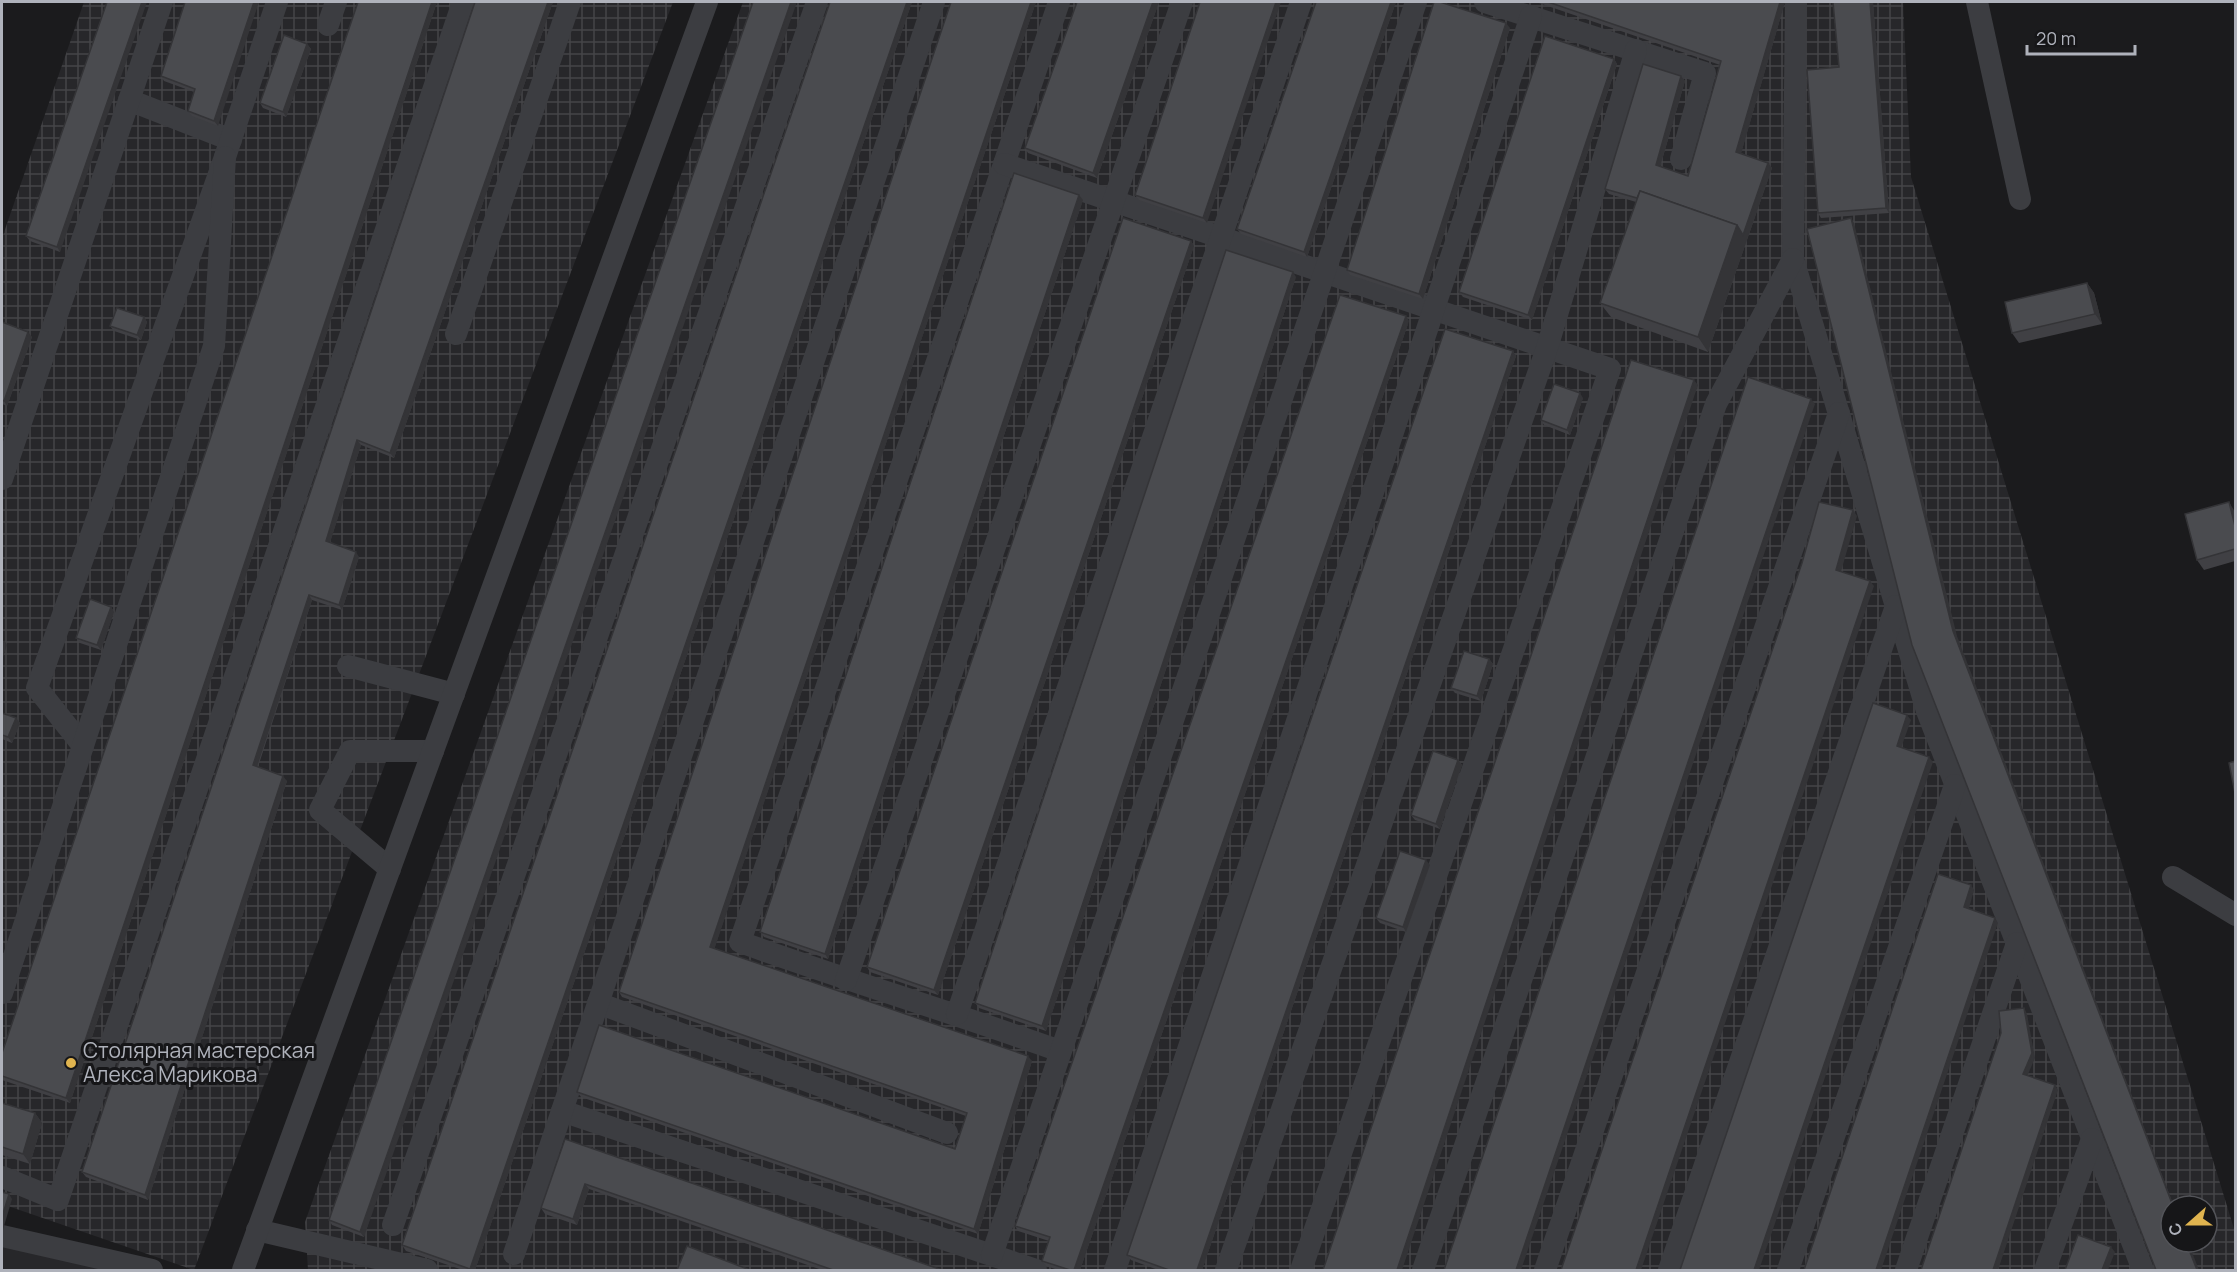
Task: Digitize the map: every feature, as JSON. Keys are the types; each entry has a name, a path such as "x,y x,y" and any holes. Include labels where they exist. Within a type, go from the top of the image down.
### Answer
{"lane":[{"path":"2,479 162,2"},
{"path":"83,746 37,688 228,148 277,2"},
{"path":"328,25 336,2"},
{"path":"2,1177 58,1200 463,2"},
{"path":"456,334 570,2"},
{"path":"243,1270 707,2"},
{"path":"393,1225 817,2"},
{"path":"514,1254 934,2"},
{"path":"1059,2 740,942 846,980 957,1014 1060,1051"},
{"path":"846,980 1182,2"},
{"path":"957,1014 1301,2"},
{"path":"992,1255 1416,2"},
{"path":"1485,2 1705,72 1681,159"},
{"path":"1796,2 1793,259 1927,711 2143,1270"},
{"path":"1977,2 2020,199"},
{"path":"1115,1270 1531,16"},
{"path":"1226,1270 1548,348 1636,50"},
{"path":"129,100 228,148"},
{"path":"2,993 214,346 228,148"},
{"path":"1004,164 1610,369 1301,1270"},
{"path":"1423,1270 1716,404 1793,259"},
{"path":"1545,1270 1839,413"},
{"path":"1669,1270 1896,606"},
{"path":"348,666 454,694"},
{"path":"390,869 320,810 350,751 433,751"},
{"path":"1788,1270 1955,784"},
{"path":"2173,877 2235,915"},
{"path":"1906,1270 2017,943"},
{"path":"598,1003 947,1133"},
{"path":"561,1111 1036,1270"},
{"path":"2045,1270 2092,1139"},
{"path":"257,1230 427,1270"},
{"path":"2,1236 152,1270"}],"shaded area":[{"path":"84,2 673,2 194,1270 2,1204 2,238"},
{"path":"743,2 1903,2 1911,177 2235,1232 2235,1270 308,1270 305,1222"},
{"path":"2,1234 112,1270 2,1270"}],"building":[{"path":"107,2 142,2 57,247 26,236"},
{"path":"185,2 254,2 214,121 188,111 195,89 161,76"},
{"path":"358,2 432,2 66,1098 2,1076 2,1053"},
{"path":"475,2 548,2 390,453 357,440 326,541 356,552 339,605 309,595 253,765 283,776 145,1195 82,1172"},
{"path":"753,2 791,2 360,1232 329,1220"},
{"path":"830,2 907,2 470,1269 402,1245"},
{"path":"951,2 1031,2 710,947 1028,1056 974,1229 577,1092 599,1025 955,1149 967,1113 619,992"},
{"path":"1077,2 1153,2 1093,173 1025,148"},
{"path":"1200,2 1276,2 1203,218 1135,195"},
{"path":"1316,2 1391,2 1304,252 1237,229"},
{"path":"1434,2 1506,23 1419,294 1347,270"},
{"path":"1548,2 1780,2 1736,152 1768,163 1743,235 1737,225 1640,191 1637,198 1605,189 1643,64 1681,76 1656,165 1688,176 1721,61"},
{"path":"1833,2 1870,2 1886,208 1818,213 1807,70 1839,67"},
{"path":"284,35 307,44 283,112 260,103"},
{"path":"1545,36 1614,59 1528,315 1459,292"},
{"path":"1014,173 1079,195 825,954 760,932"},
{"path":"1640,191 1737,225 1698,337 1600,303"},
{"path":"1123,218 1191,241 934,990 867,967"},
{"path":"1851,218 1953,631 2168,1194 2159,1194 2159,1254 2191,1254 2197,1270 2156,1270 1912,645 1807,229"},
{"path":"1226,250 1293,272 1042,1026 975,1003"},
{"path":"2087,283 2095,314 2012,333 2005,302"},
{"path":"1340,295 1406,316 1074,1270 1070,1270 1042,1261 1050,1237 1015,1226"},
{"path":"117,308 144,317 137,335 110,326"},
{"path":"2,322 28,332 4,401 2,400"},
{"path":"1445,329 1513,351 1197,1270 1169,1270 1127,1255"},
{"path":"1631,360 1694,380 1397,1270 1323,1270"},
{"path":"1748,377 1811,399 1516,1270 1444,1270"},
{"path":"1554,384 1580,393 1567,430 1541,420"},
{"path":"1819,502 1853,510 1836,570 1870,581 1636,1270 1561,1270 1802,563"},
{"path":"2229,502 2235,526 2235,549 2197,560 2185,514"},
{"path":"90,599 111,607 97,645 76,638"},
{"path":"1464,651 1489,659 1477,696 1451,688"},
{"path":"1873,703 1907,715 1897,746 1929,757 1754,1270 1680,1270"},
{"path":"2,713 16,718 8,737 2,735"},
{"path":"1433,751 1458,760 1436,824 1411,815"},
{"path":"2235,761 2235,793 2229,763"},
{"path":"1400,851 1426,860 1403,927 1376,918"},
{"path":"1938,874 1971,885 1964,907 1995,918 1876,1270 1804,1270"},
{"path":"2024,1008 2032,1053 2023,1074 2055,1085 1993,1270 1921,1270 2001,1033 1999,1011"},
{"path":"2,1103 35,1113 23,1154 2,1147"},
{"path":"565,1139 942,1270 833,1270 585,1184 573,1219 541,1208"},
{"path":"2,1192 9,1194 2,1217"},
{"path":"2078,1235 2111,1247 2102,1270 2065,1270"},
{"path":"687,1246 750,1270 677,1270"}],"place":[{"name":"Столярная мастерская Алекса Марикова","path":"71,1063"}]}
